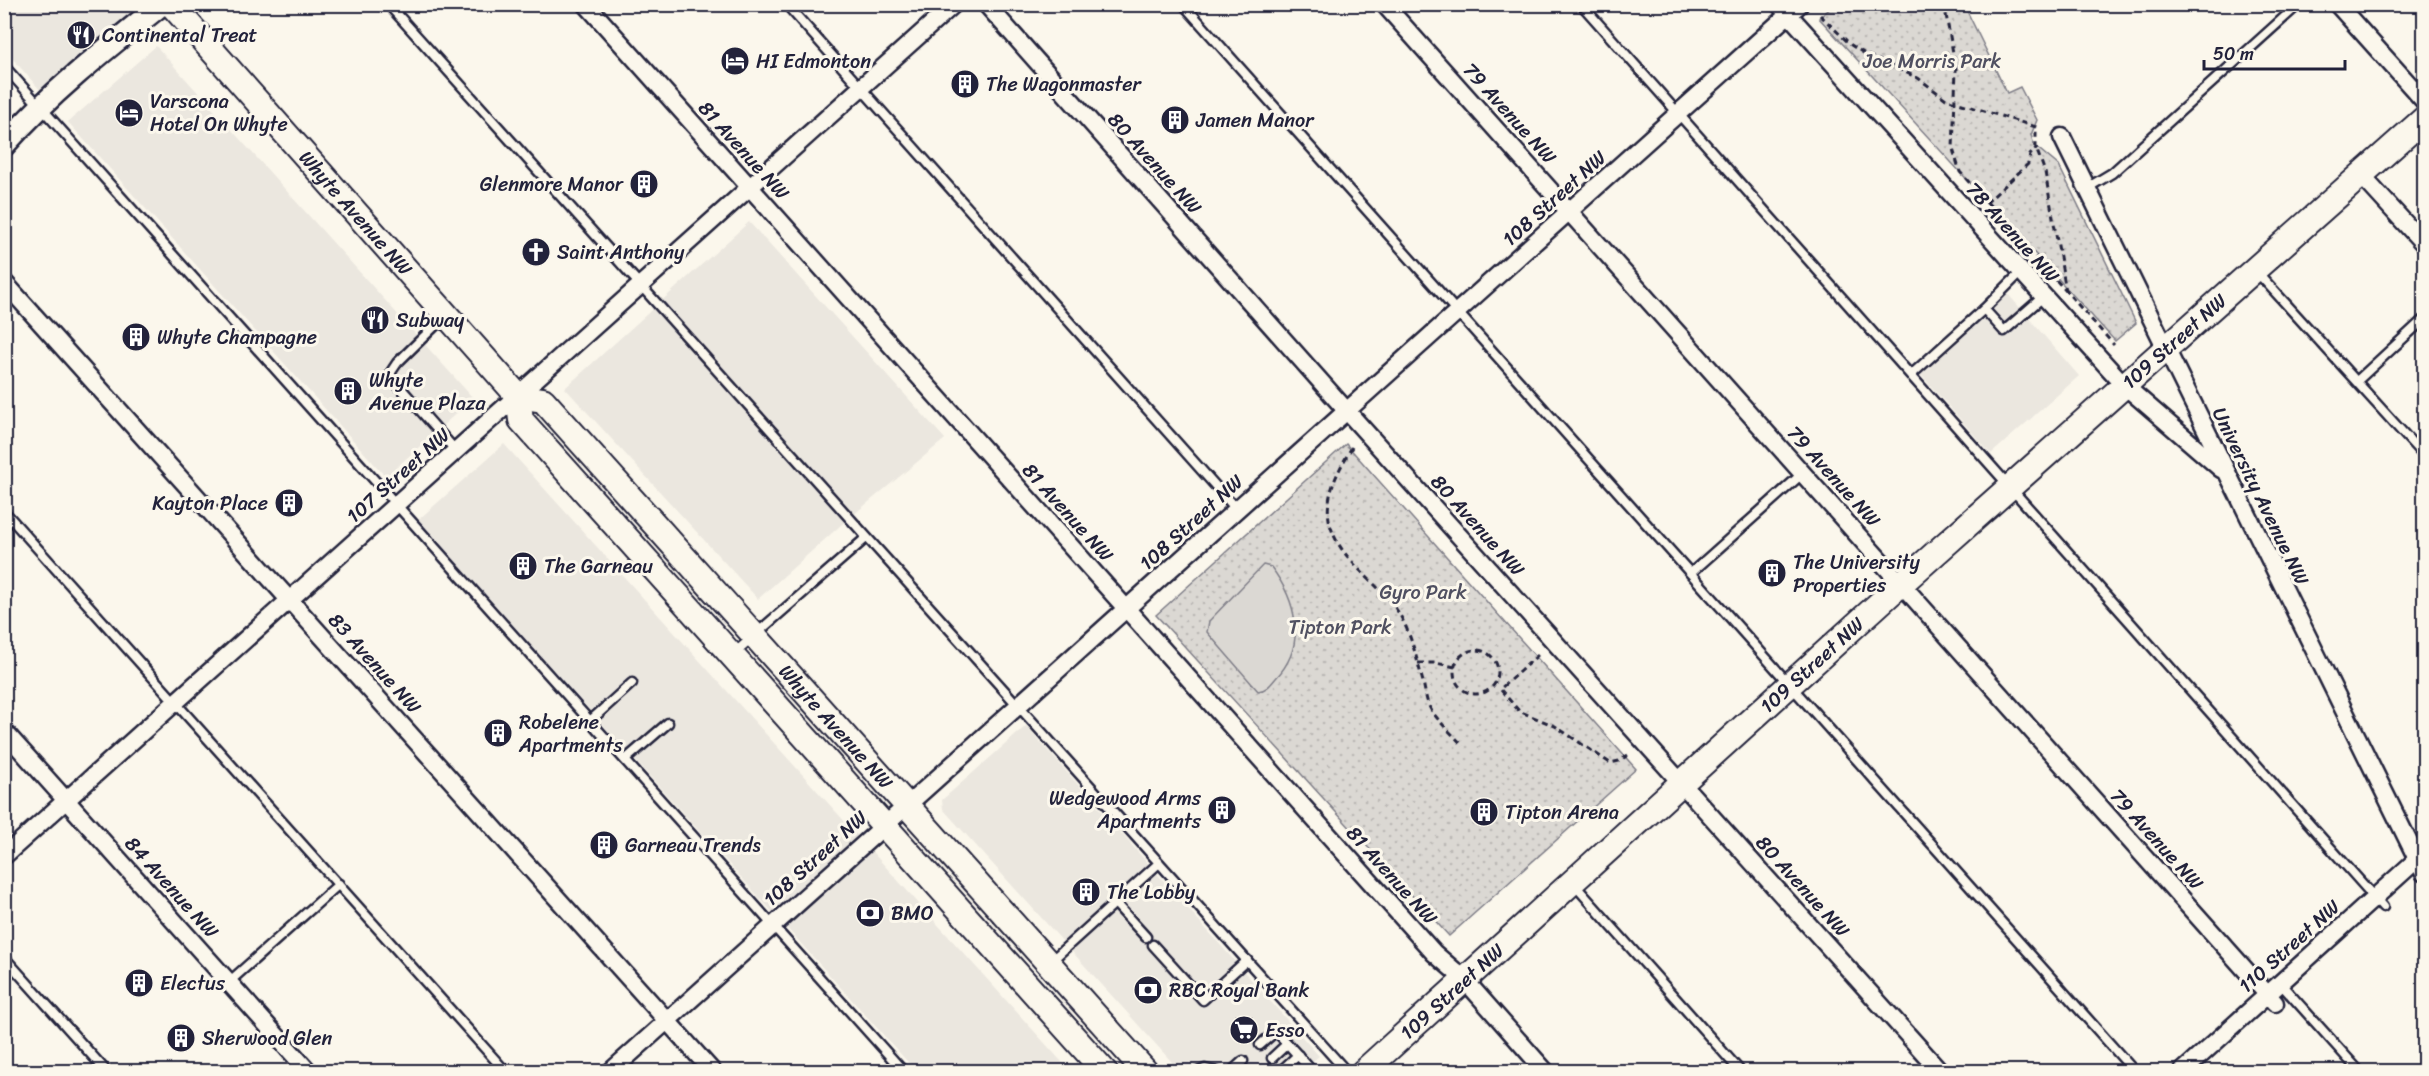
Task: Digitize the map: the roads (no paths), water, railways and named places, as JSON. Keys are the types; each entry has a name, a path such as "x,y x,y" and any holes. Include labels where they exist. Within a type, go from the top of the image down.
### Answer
{"main road":[{"name":"Whyte Avenue NW","path":"171,4 518,396 521,420 1105,1071"},
{"name":"109 Street NW","path":"1363,1071 1902,583 2424,118"},
{"name":"Whyte Avenue NW","path":"518,396 543,400 1146,1071"}],"street":[{"path":"4,145 40,107 96,57 162,4"},
{"name":"81 Avenue NW","path":"586,4 1434,954 1464,979 1546,1071"},
{"name":"107 Street NW","path":"4,856 954,4"},
{"name":"80 Avenue NW","path":"986,4 1347,411 1941,1071"},
{"name":"79 Avenue NW","path":"1384,4 1803,473 2274,993"},
{"path":"2337,4 2424,101"},
{"name":"108 Street NW","path":"610,1071 1679,114 1789,8"},
{"name":"78 Avenue NW","path":"1789,8 2021,272 2125,386 2228,476"},
{"name":"University Avenue NW","path":"2062,137 2165,350 2422,862"},
{"path":"2361,175 2424,244"},
{"name":"83 Avenue NW","path":"4,282 713,1071"},
{"name":"84 Avenue NW","path":"4,731 309,1071"},
{"name":"110 Street NW","path":"2182,1071 2422,862"}],"lane":[{"path":"388,4 1347,1071"},
{"path":"786,4 1237,510"},
{"path":"1183,4 2135,1071"},
{"path":"1581,4 2378,902"},
{"path":"2087,188 2112,173 2299,4"},
{"path":"4,66 904,1071"},
{"path":"2255,270 2424,456"},
{"path":"1911,375 2021,272"},
{"path":"1984,309 2004,331 2044,296"},
{"path":"446,315 397,363 391,372 391,377 456,451"},
{"path":"2357,381 2424,319"},
{"path":"1691,573 1803,473"},
{"path":"4,511 506,1071"},
{"path":"732,655 866,538"},
{"path":"590,721 632,684"},
{"path":"625,760 668,723"},
{"path":"1048,963 1159,863"},
{"path":"1572,883 1741,1071"},
{"path":"229,982 339,884"},
{"path":"1115,903 1146,937"},
{"path":"1153,945 1203,1000 1247,960"},
{"path":"4,957 107,1071"},
{"path":"2274,993 2360,1071"},
{"path":"1260,1045 1276,1031 1313,1071"},
{"path":"1272,1058 1287,1044"},
{"path":"1282,1070 1298,1055"},
{"path":"1231,1071 1243,1061"},
{"path":"1198,1071 1205,1069 1218,1071"}],"place":[{"name":"Continental Treat","path":"81,35"},
{"name":"HI Edmonton","path":"735,61"},
{"name":"The Wagonmaster","path":"965,84"},
{"name":"Varscona Hotel On Whyte","path":"129,113"},
{"name":"Jamen Manor","path":"1175,120"},
{"name":"Glenmore Manor","path":"644,184"},
{"name":"Saint Anthony","path":"536,252"},
{"name":"Subway","path":"375,320"},
{"name":"Whyte Champagne","path":"136,337"},
{"name":"Whyte Avenue Plaza","path":"348,391"},
{"name":"Kayton Place","path":"289,503"},
{"name":"The Garneau","path":"523,566"},
{"name":"The University Properties","path":"1772,573"},
{"name":"Robelene Apartments","path":"498,733"},
{"name":"Wedgewood Arms Apartments","path":"1222,810"},
{"name":"Tipton Arena","path":"1484,812"},
{"name":"Garneau Trends","path":"604,845"},
{"name":"The Lobby","path":"1086,892"},
{"name":"BMO","path":"870,913"},
{"name":"Electus","path":"139,983"},
{"name":"RBC Royal Bank","path":"1148,990"},
{"name":"Esso","path":"1244,1030"},
{"name":"Sherwood Glen","path":"181,1038"}],"park label":[{"name":"Joe Morris Park","path":"1932,61"},
{"name":"Gyro Park","path":"1423,592"},
{"name":"Tipton Park","path":"1340,627"}]}
